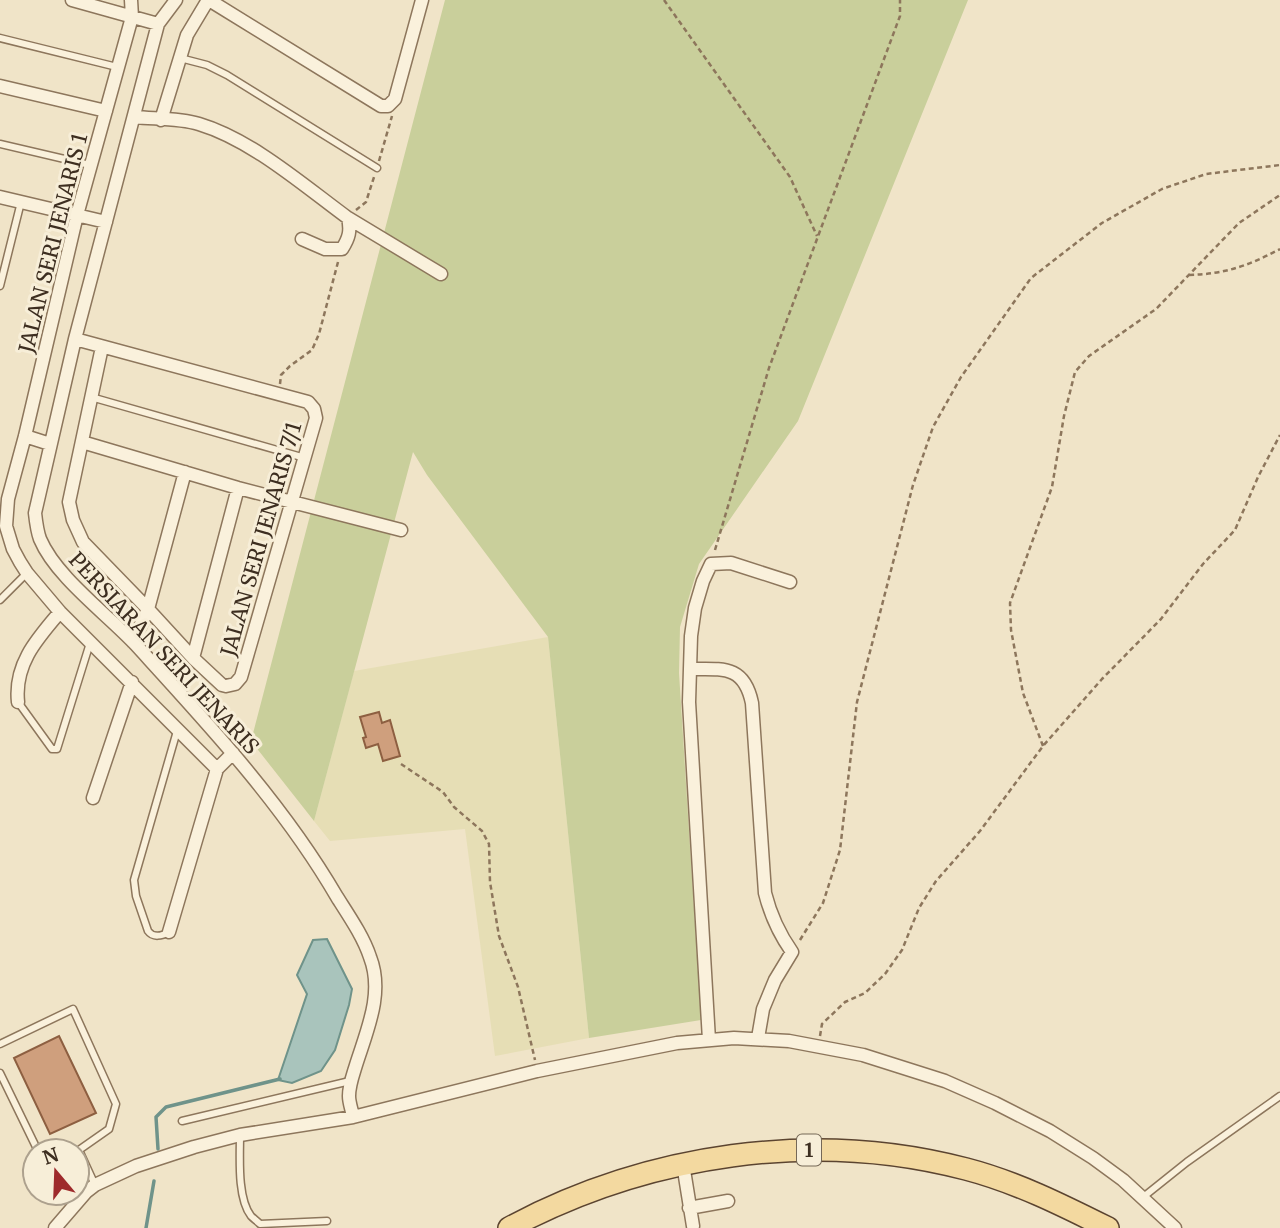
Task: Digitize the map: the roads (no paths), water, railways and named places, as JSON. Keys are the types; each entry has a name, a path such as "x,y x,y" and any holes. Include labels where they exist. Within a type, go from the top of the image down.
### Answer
{"main road":[{"name":"1","path":"509,1228 585,1193 683,1164 770,1152 808,1150 902,1157 966,1169 1020,1187 1108,1228"}],"street":[{"path":"72,0 159,24 176,0"},
{"name":"JALAN SERI JENARIS 1","path":"131,0 132,17 78,215 8,499 3,529 27,573 60,612 217,769"},
{"path":"161,120 187,35 209,0 376,104 387,106 395,99 418,2"},
{"name":"PERSIARAN SERI JENARIS","path":"159,24 75,339 35,513 40,537 52,559 66,577 133,642 233,753 315,861 361,937 371,958 376,997 352,1080 349,1096 353,1117"},
{"path":"0,86 106,111"},
{"path":"135,117 195,123 231,138 267,158 348,218 441,274"},
{"path":"0,197 106,222"},
{"path":"303,239 325,249 342,249 350,230 348,218"},
{"path":"75,339 102,347"},
{"name":"JALAN SERI JENARIS 7/1","path":"102,347 308,402 314,409 317,418 241,677 235,684 222,685 193,658 83,542 73,520 69,502 102,347"},
{"path":"25,436 50,444"},
{"path":"82,442 238,488 401,530"},
{"path":"133,642 148,609 185,472"},
{"path":"193,658 238,488"},
{"path":"709,1040 689,702 691,636 695,608 711,564 731,563 790,582"},
{"path":"18,702 19,675 23,662 37,638 60,612"},
{"path":"691,669 721,668 732,672 742,678 749,689 752,703 765,893 767,903 792,952 775,979 763,1009 758,1038"},
{"path":"93,798 132,682"},
{"path":"169,932 217,769 233,753"},
{"path":"55,1228 95,1185 136,1166 240,1135 353,1117 537,1071 677,1043 758,1038 863,1055 945,1081 995,1103 1050,1131 1093,1158 1123,1180 1175,1228"},
{"path":"683,1164 693,1227"},
{"path":"689,1208 728,1201"}],"lane":[{"path":"0,38 118,67"},
{"path":"180,58 207,65 227,75 377,169"},
{"path":"0,144 91,166"},
{"path":"0,286 21,202"},
{"path":"91,397 305,458"},
{"path":"0,600 27,573"},
{"path":"18,702 52,749 57,749 90,643"},
{"path":"169,932 159,936 150,934 136,895 134,880 177,730"},
{"path":"0,1044 72,1009 116,1104 109,1129 91,1142"},
{"path":"0,1073 31,1137"},
{"path":"182,1121 352,1080"},
{"path":"1142,1198 1187,1162 1280,1096"},
{"path":"240,1135 240,1176 245,1205 251,1216 260,1223 327,1222"},
{"path":"91,1176 95,1185"}],"water":[{"path":"327,939 352,989 335,1050 321,1071 292,1083 278,1080 307,994 297,975 313,940"}],"waterway":[{"path":"158,1149 156,1117 166,1107 280,1079"},
{"path":"146,1228 154,1181"}]}
